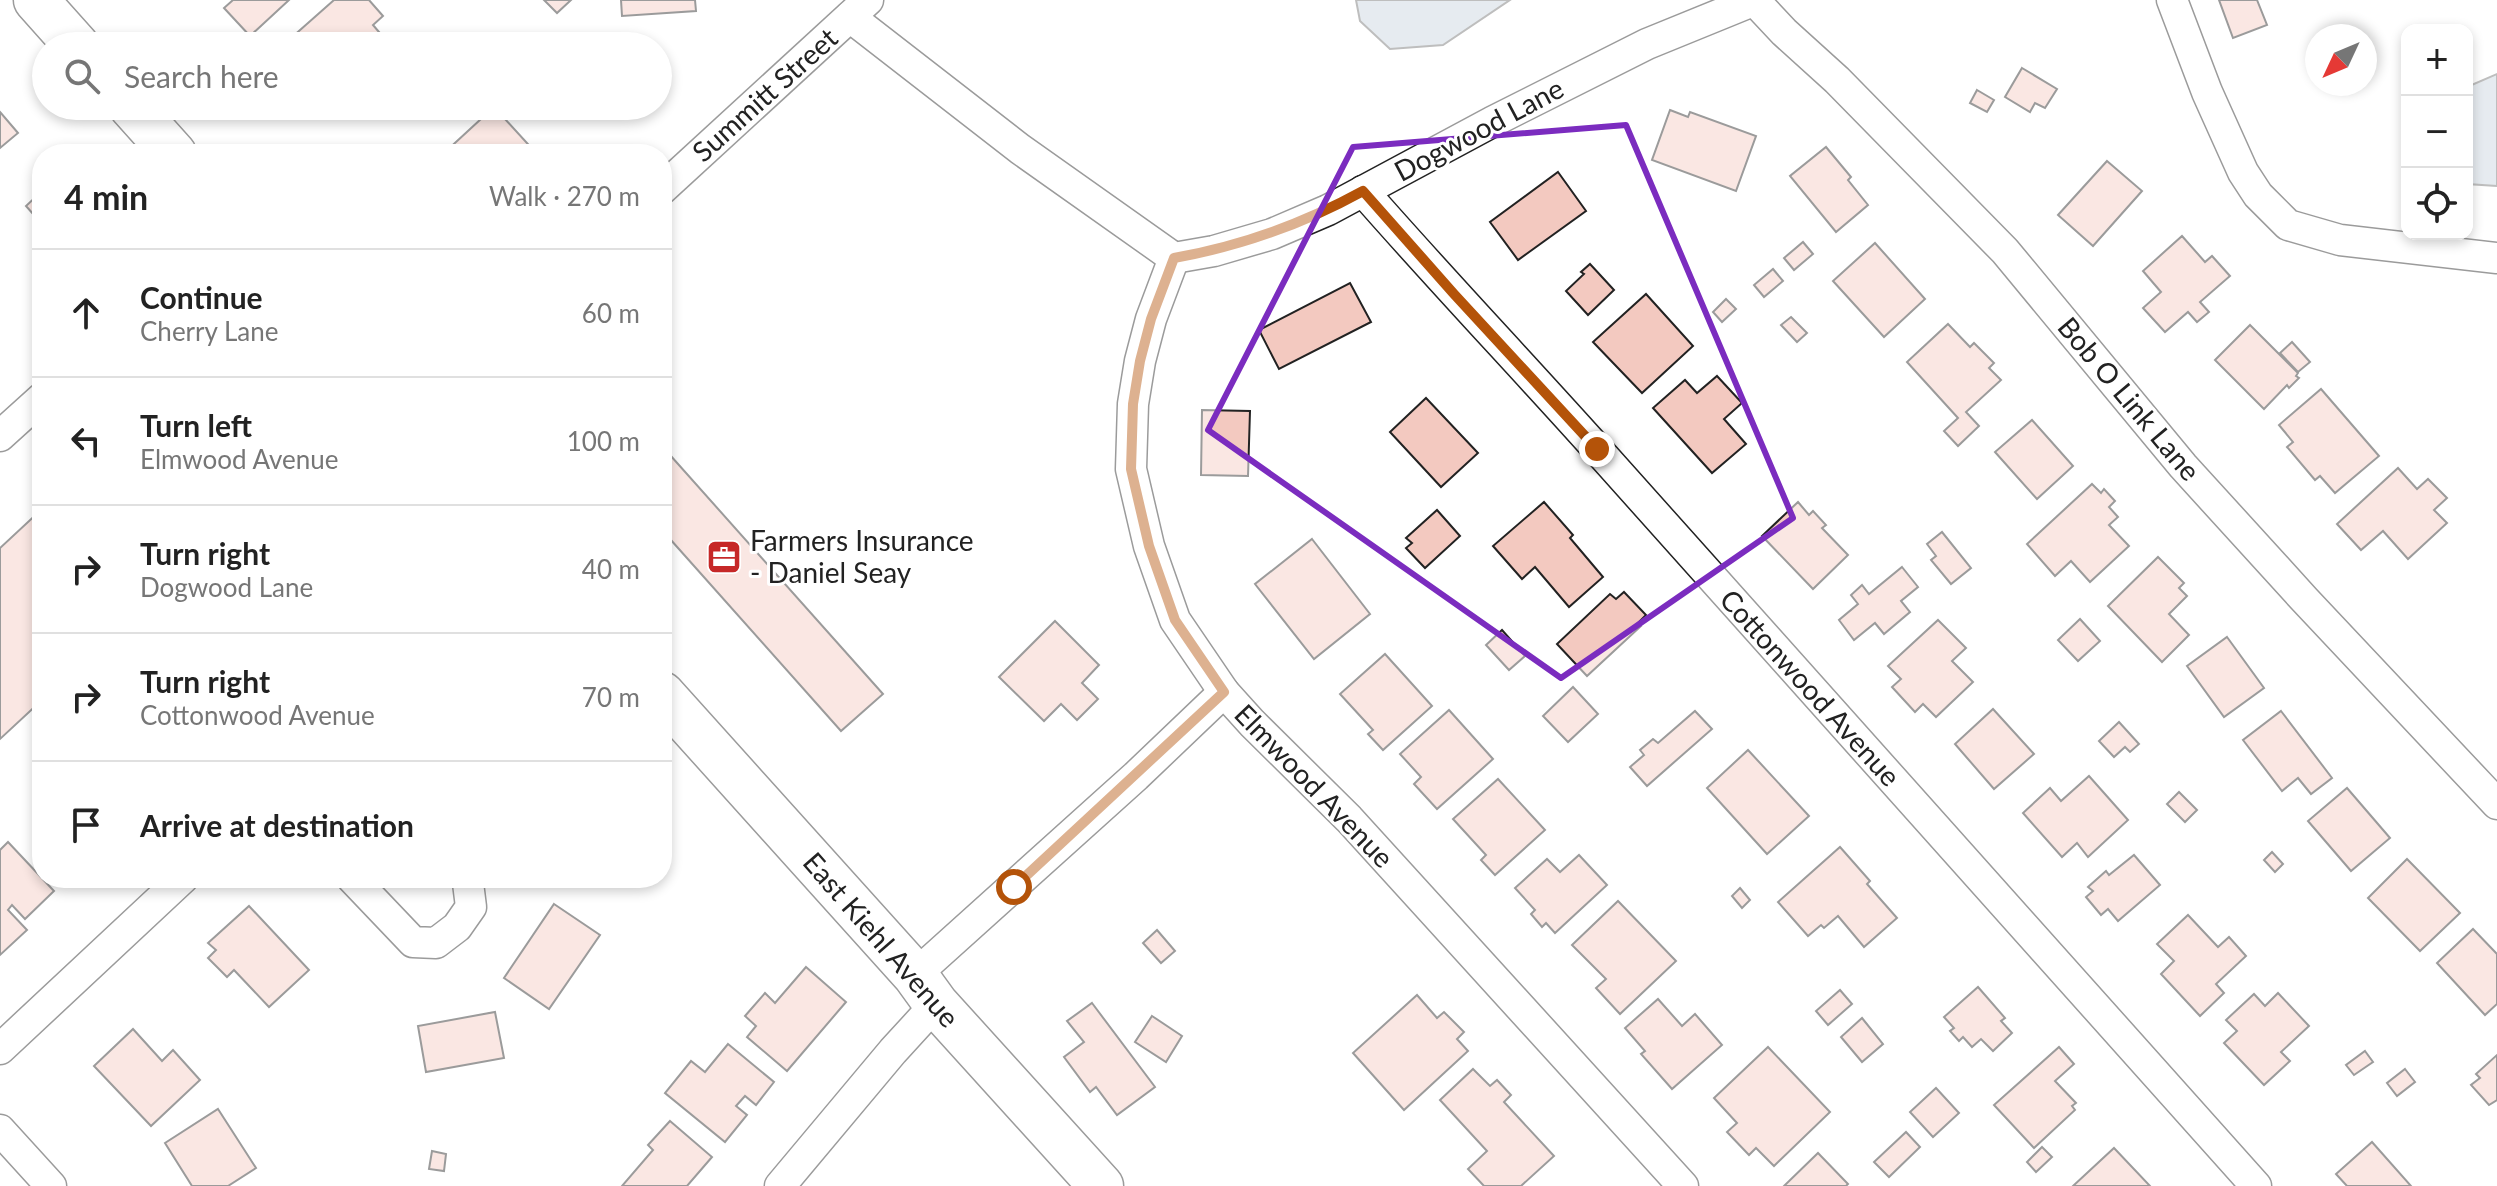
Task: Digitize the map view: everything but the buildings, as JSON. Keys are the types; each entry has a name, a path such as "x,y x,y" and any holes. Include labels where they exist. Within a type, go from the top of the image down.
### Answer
{"main road":[{"path":"36,0 65,32"},
{"path":"144,120 165,144"},
{"name":"East Kiehl Avenue","path":"672,705 1101,1186"}],"street":[{"name":"Dogwood Lane","path":"1174,258 1214,251 1272,234 1328,210 1647,44 1754,0"},
{"name":"Bob O Link Lane","path":"1754,0 2005,251 2183,466 2497,804"},
{"path":"2172,0 2207,92 2243,172 2258,195 2288,225 2340,240 2497,258"},
{"path":"859,9 1020,149 1174,258"},
{"name":"Summitt Street","path":"672,180 859,9"},
{"name":"Cottonwood Avenue","path":"1363,191 2256,1186"},
{"name":"Elmwood Avenue","path":"1174,258 1151,319 1140,361 1133,404 1131,469 1149,546 1175,620 1224,692 1349,819 1683,1186"},
{"path":"0,436 32,407"},
{"path":"780,1186 893,1051 925,989 1091,816 1224,692"},
{"path":"0,1049 172,888"},
{"path":"362,888 413,942 436,943 457,927 471,907 468,888"},
{"path":"0,1130 51,1186"}],"highlighted area":[{"path":"1626,125 1793,518 1561,678 1208,430 1353,147"}],"shaded area":[{"path":"1356,0 1510,0 1443,45 1390,49 1360,21"},
{"path":"2497,74 2497,186 2473,184 2473,84"}],"place":[{"name":"Farmers Insurance - Daniel Seay","path":"724,557"}],"route":[{"path":"1014,887 1224,692 1175,620 1149,546 1131,469 1133,404 1140,361 1151,319 1174,258 1214,251 1272,234 1363,191 1597,449"}]}
